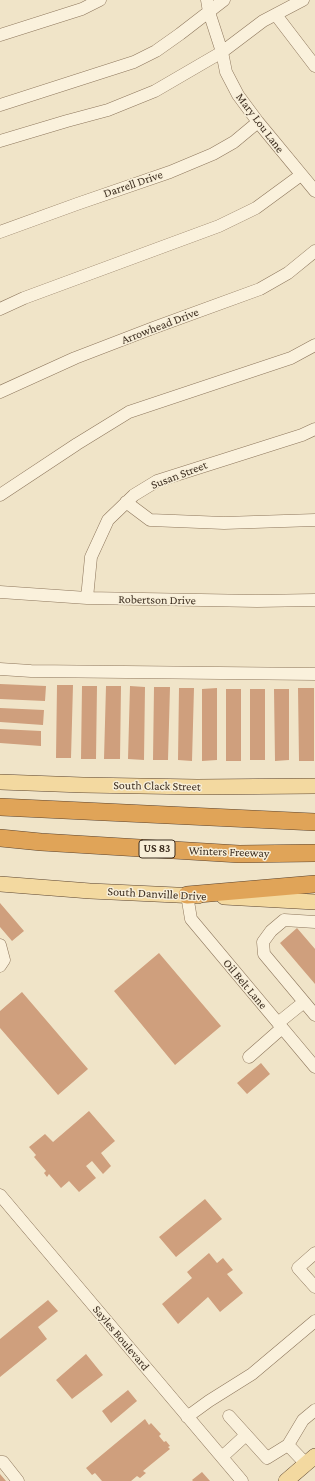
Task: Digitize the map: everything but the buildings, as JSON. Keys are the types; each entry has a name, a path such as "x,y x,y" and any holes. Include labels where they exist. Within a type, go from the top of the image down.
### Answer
{"highway":[{"path":"0,807 315,822"},
{"name":"Winters Freeway","path":"0,838 41,842 239,854 315,853"},
{"path":"187,895 315,884"}],"main road":[{"name":"South Clack Street","path":"0,782 182,787 315,786"},
{"name":"South Danville Drive","path":"0,884 90,891 315,902"},
{"path":"286,1481 310,1460"}],"street":[{"path":"0,35 82,9 100,0"},
{"path":"0,105 134,62 156,51 208,6 224,0"},
{"path":"0,141 108,110 155,91 222,52 263,21 303,0"},
{"name":"Mary Lou Lane","path":"208,6 222,52 226,72 238,95 315,192"},
{"path":"276,15 315,66"},
{"name":"Darrell Drive","path":"0,232 170,172 213,154 234,142 258,122"},
{"path":"0,309 24,298 219,226 256,208 301,175"},
{"name":"Arrowhead Drive","path":"0,392 75,358 260,289 288,273 315,251"},
{"path":"0,495 77,444 129,412 290,358 315,345"},
{"name":"Susan Street","path":"87,598 91,557 108,520 134,495 157,481 302,435 315,429"},
{"path":"126,502 150,520 224,523 315,520"},
{"name":"Robertson Drive","path":"0,592 87,598 258,601 315,600"},
{"path":"0,669 31,671 315,674"},
{"name":"Oil Belt Lane","path":"187,895 191,919 315,1067"},
{"path":"315,922 284,920 271,931 262,942 264,954 315,1015"},
{"path":"0,945 4,960 0,966"},
{"path":"249,1057 304,1002"},
{"name":"Sayles Boulevard","path":"0,1195 242,1481"},
{"path":"315,1253 298,1268 315,1287"},
{"path":"187,1417 210,1400 252,1374 315,1321"},
{"path":"229,1416 267,1458 288,1445 303,1420 315,1410"},
{"path":"222,1457 246,1435"},
{"path":"288,1445 310,1460"},
{"path":"0,1462 3,1462 18,1481"}]}
